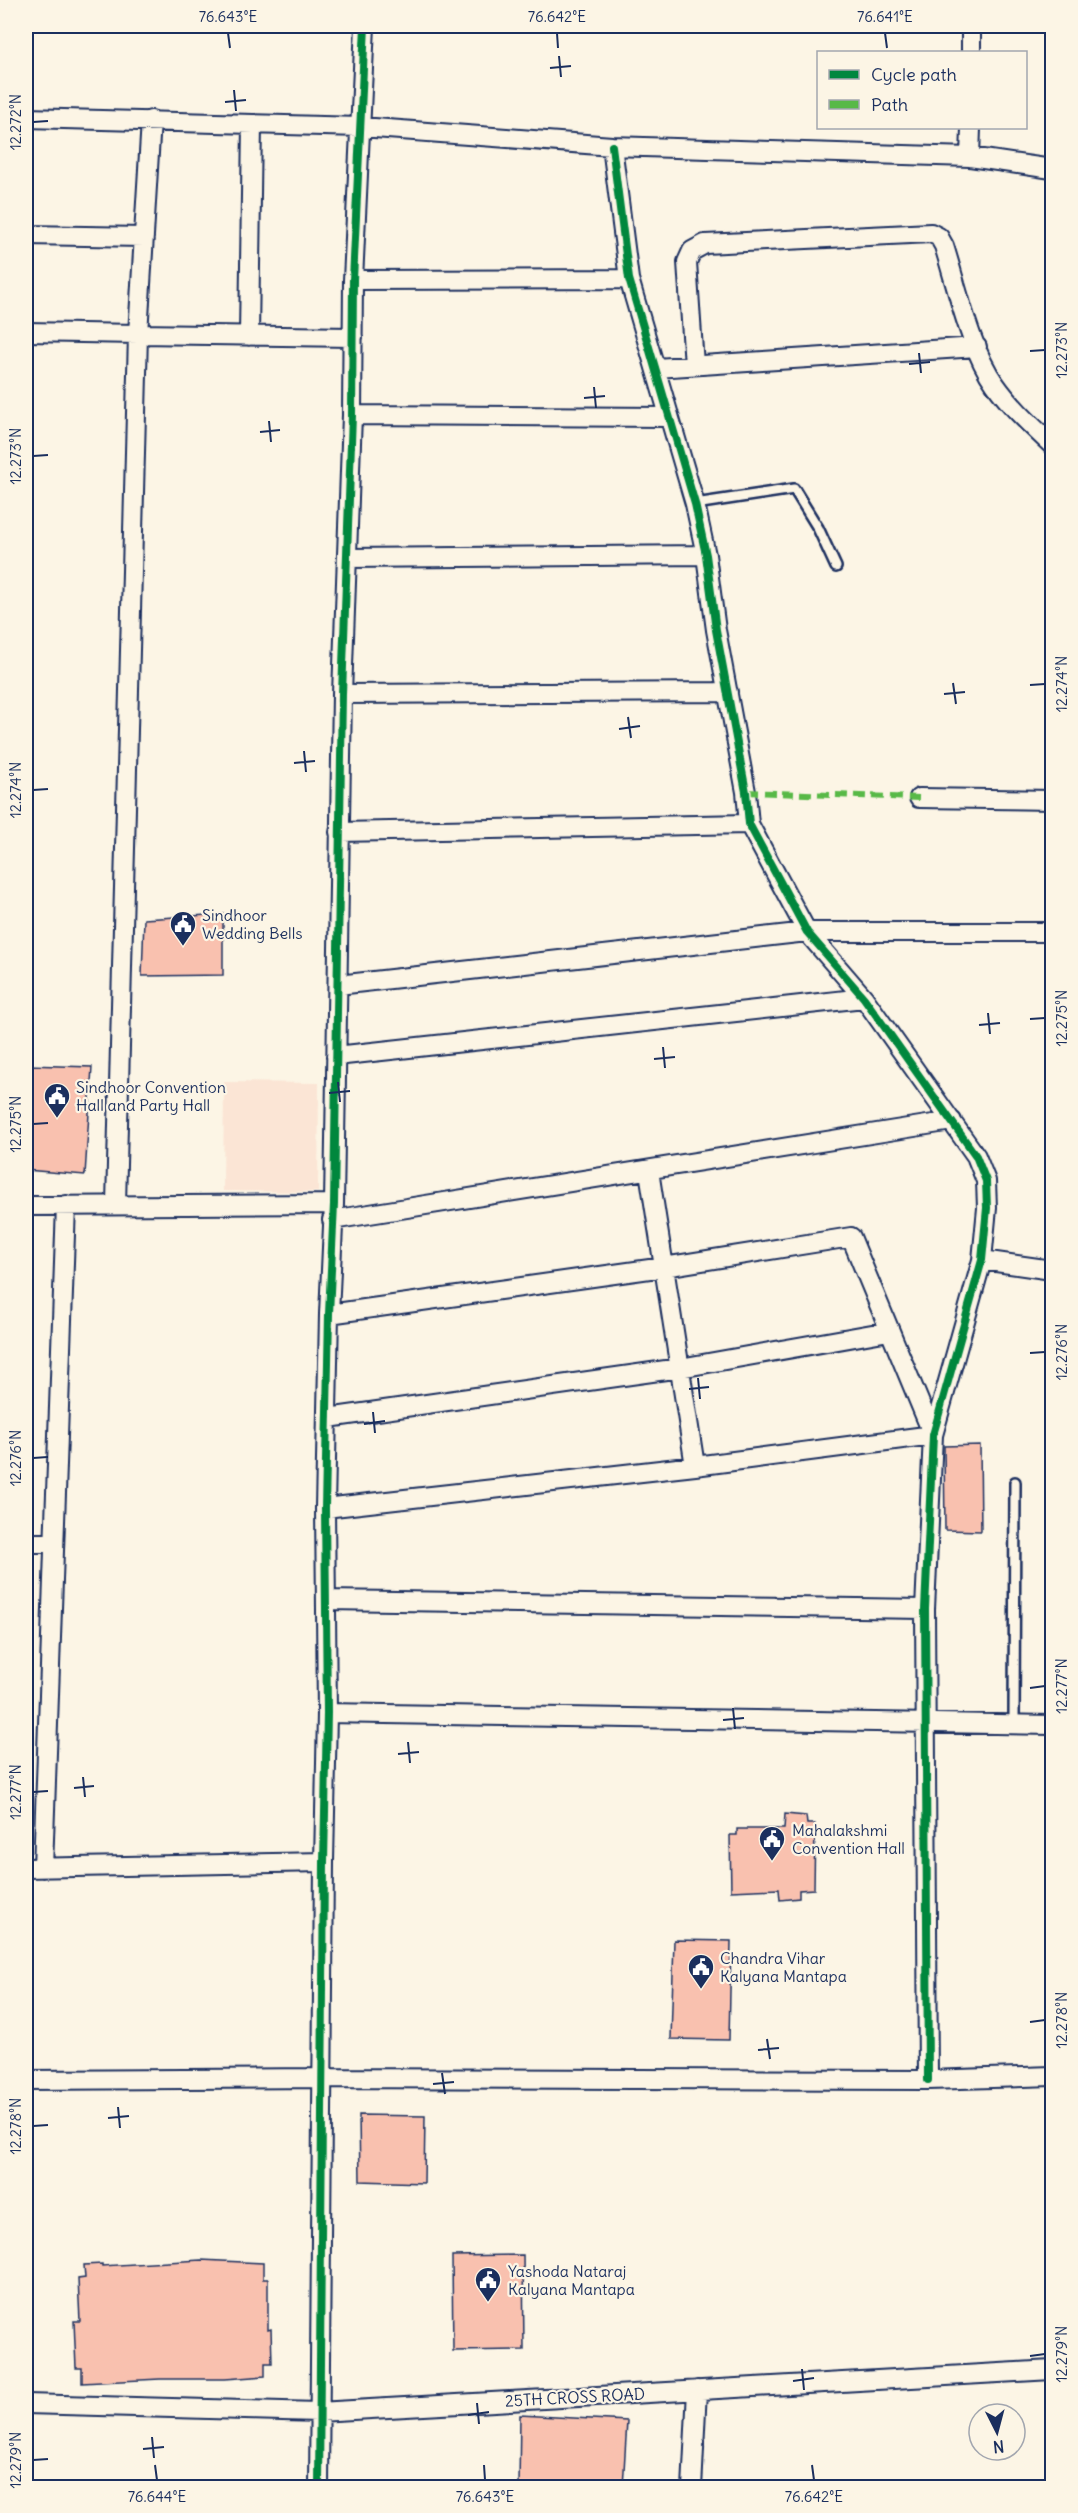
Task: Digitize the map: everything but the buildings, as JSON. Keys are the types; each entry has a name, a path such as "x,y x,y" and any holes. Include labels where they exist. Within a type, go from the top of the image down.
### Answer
{"street":[{"path":"319,2487 327,1713 325,1508 338,985 342,694 352,415 353,280 365,26"},
{"path":"971,26 971,51"},
{"path":"26,118 361,127 612,146 970,157 1053,169"},
{"path":"116,1204 138,334 151,120"},
{"path":"249,336 252,124"},
{"path":"970,157 971,129"},
{"path":"612,146 629,279 695,504 706,555 716,630 746,792 749,824 807,932 864,998 976,1156 986,1181 987,1208 982,1260 933,1435 925,1609 928,2080"},
{"path":"694,365 687,262 692,251 705,244 931,232 939,237 944,246 977,347 994,383 1019,414 1053,445"},
{"path":"26,235 144,237"},
{"path":"353,280 629,279"},
{"path":"26,332 353,337"},
{"path":"656,368 977,347"},
{"path":"352,415 669,417"},
{"path":"347,558 706,555"},
{"path":"342,694 728,692"},
{"path":"920,798 1053,800"},
{"path":"339,831 749,824"},
{"path":"338,985 807,932 1053,932"},
{"path":"336,1056 864,998"},
{"path":"26,1206 116,1204 333,1212 649,1171 952,1121"},
{"path":"649,1171 695,1466"},
{"path":"66,1205 53,1543 34,1868 324,1862"},
{"path":"329,1314 664,1267 851,1237 933,1435"},
{"path":"982,1260 1053,1270"},
{"path":"328,1418 680,1368 889,1330"},
{"path":"325,1508 695,1466 933,1435"},
{"path":"26,1543 53,1543"},
{"path":"326,1600 925,1609"},
{"path":"327,1713 1053,1725"},
{"path":"26,2080 324,2078 928,2080 1053,2076"},
{"name":"25TH CROSS ROAD","path":"26,2404 318,2412 1053,2370"},
{"path":"692,2487 697,2390"}],"lane":[{"path":"695,504 794,489 818,528 836,567"},
{"path":"1014,1724 1015,1482"}],"shaded area":[{"path":"224,1082 319,1083 318,1192 223,1191"}],"marked path":[{"path":"746,792 919,798"}],"cycle path":[{"path":"319,2488 327,1713 325,1508 334,1204 342,694 352,415 353,280 365,26"},
{"path":"612,146 629,279 695,504 706,555 716,630 746,792 749,824 807,932 864,998 976,1156 986,1181 987,1208 982,1260 933,1435 925,1609 928,2080"}],"place":[{"name":"Sindhoor Wedding Bells","path":"183,947"},
{"name":"Sindhoor Convention Hall and Party Hall","path":"57,1119"},
{"name":"Mahalakshmi Convention Hall","path":"772,1862"},
{"name":"Chandra Vihar Kalyana Mantapa","path":"701,1990"},
{"name":"Yashoda Nataraj Kalyana Mantapa","path":"488,2303"}]}
